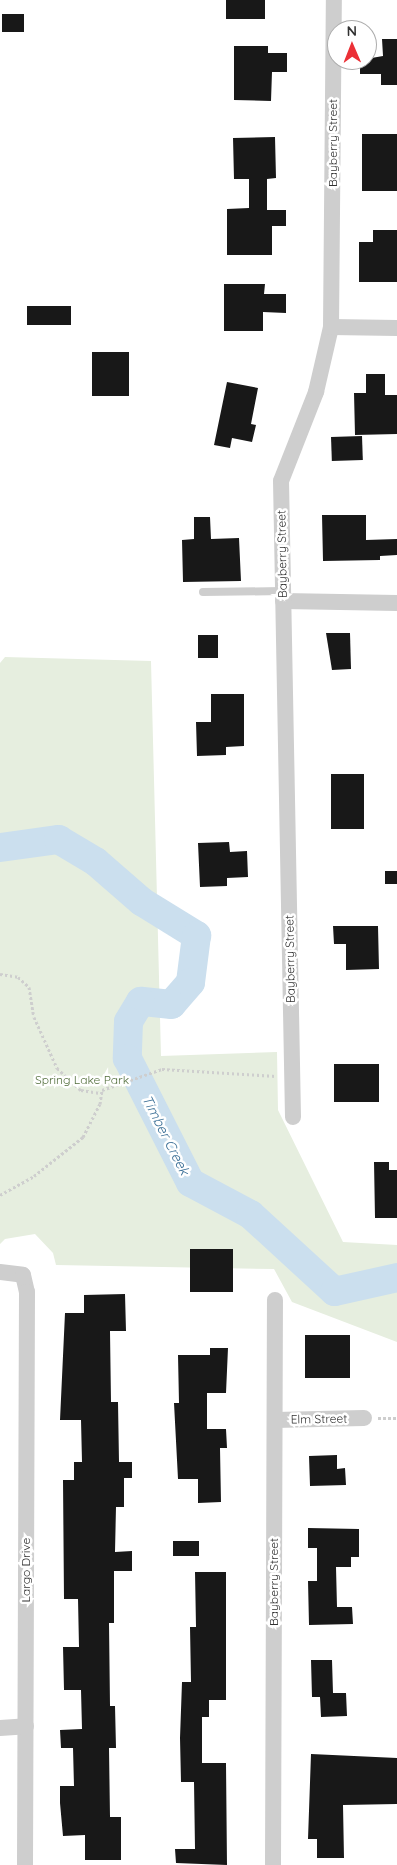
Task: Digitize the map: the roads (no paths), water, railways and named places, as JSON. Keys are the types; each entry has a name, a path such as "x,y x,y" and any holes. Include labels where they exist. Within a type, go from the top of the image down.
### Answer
{"street":[{"name":"Bayberry Street","path":"293,1117 281,481 316,392 331,327 334,0"},
{"path":"331,327 397,328"},
{"path":"282,596 397,603"},
{"name":"Largo Drive","path":"0,1272 22,1275 28,1323 25,1865"},
{"name":"Bayberry Street","path":"273,1865 275,1300"},
{"name":"Elm Street","path":"275,1420 364,1418"},
{"path":"0,1728 26,1726"}],"lane":[{"path":"203,592 282,596"}],"waterway":[{"name":"Timber Creek","path":"0,847 58,839 95,861 141,901 196,935 190,982 171,1004 140,1001 128,1021 127,1058 190,1182 250,1214 334,1291 397,1277"}],"park label":[{"name":"Spring Lake Park","path":"82,1080"}]}
